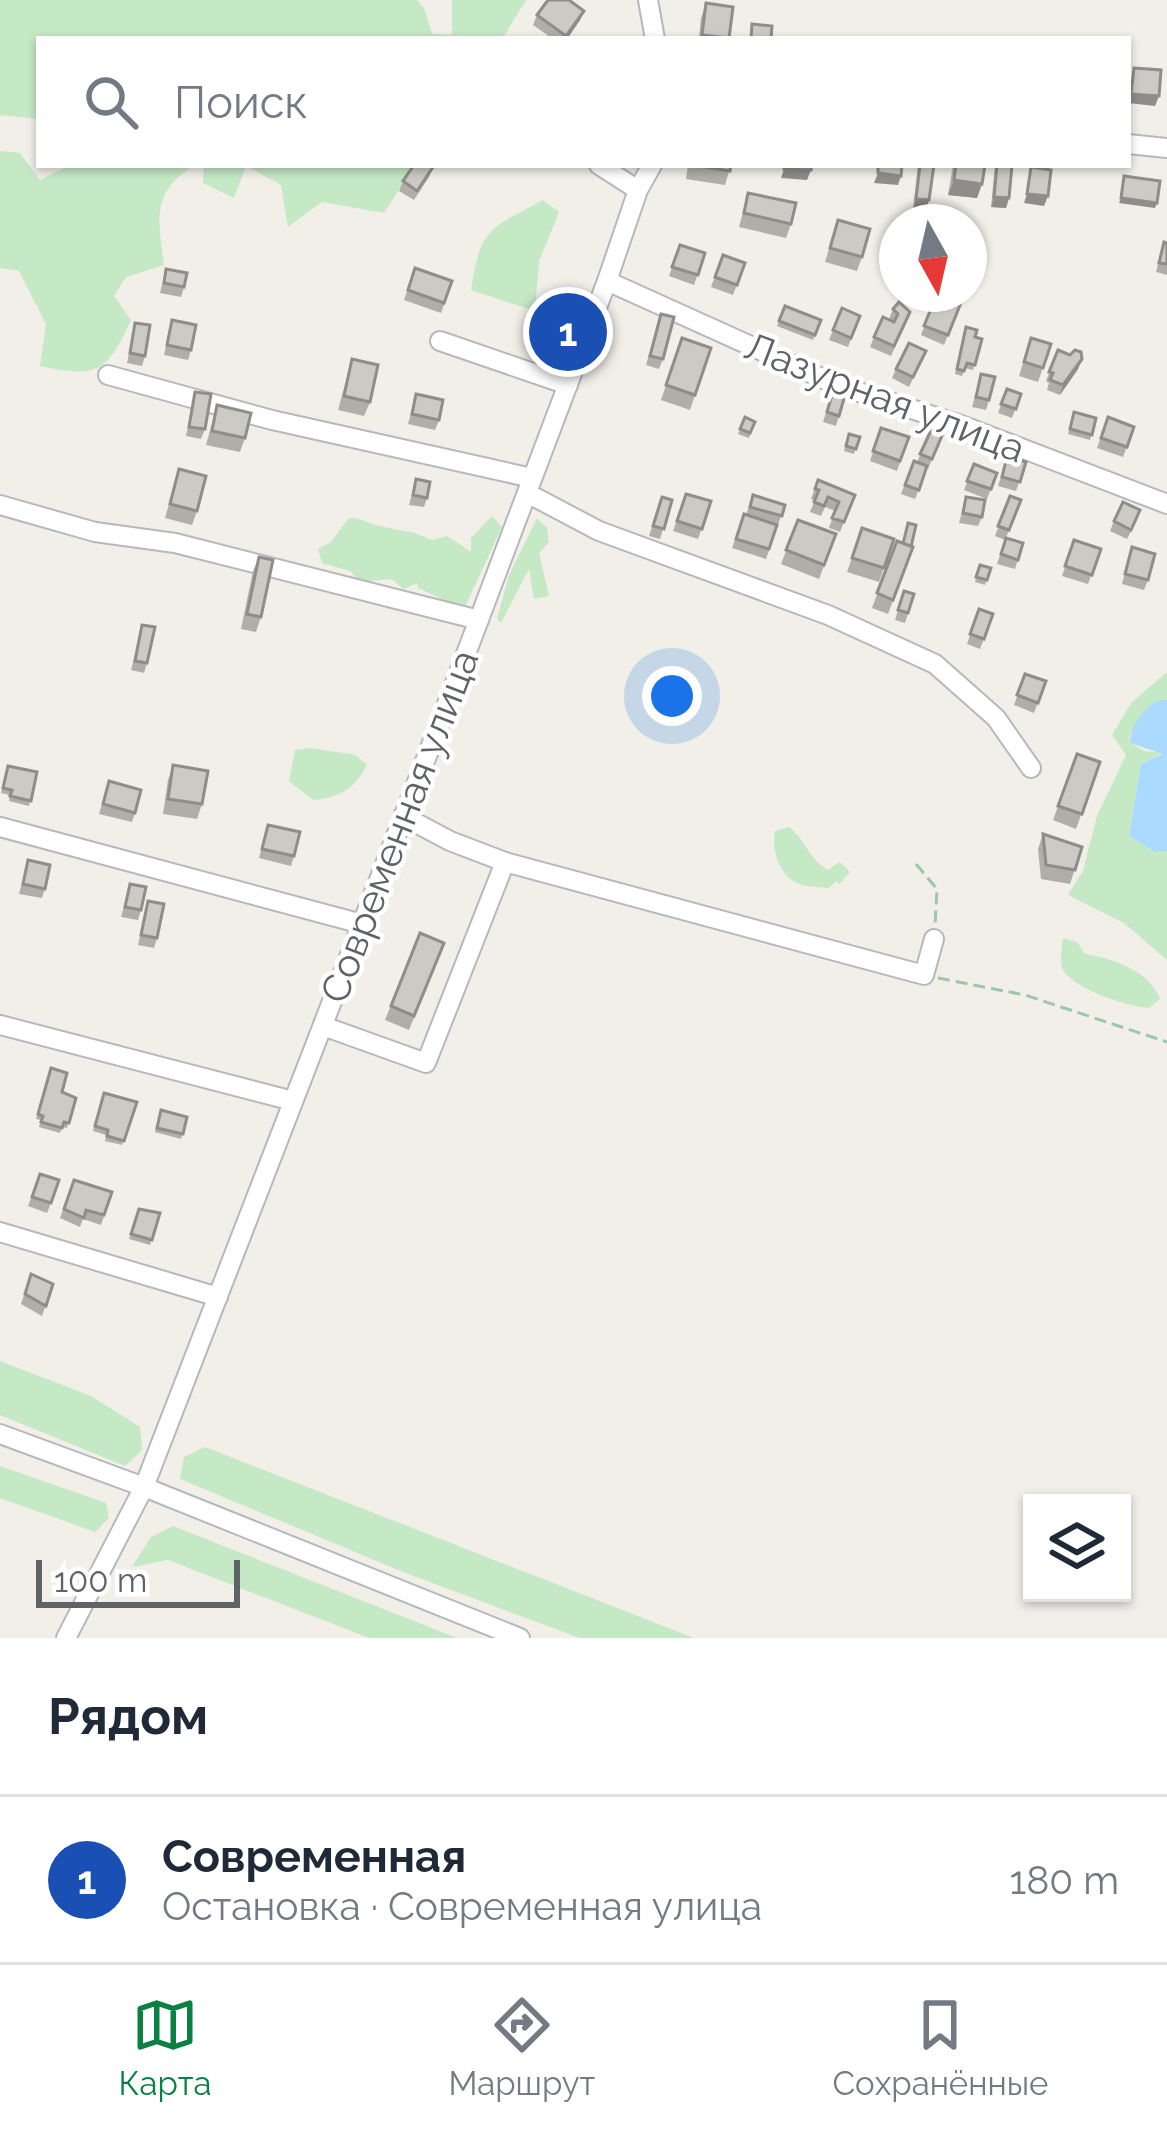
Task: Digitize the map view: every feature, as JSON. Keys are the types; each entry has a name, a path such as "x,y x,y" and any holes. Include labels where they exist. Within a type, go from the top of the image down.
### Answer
{"street":[{"path":"648,0 654,36"},
{"path":"1131,144 1167,148"},
{"path":"604,168 638,190"},
{"name":"Современная улица","path":"66,1638 144,1487 404,817 638,190 650,168"},
{"name":"Лазурная улица","path":"607,281 837,385 961,425 1167,504"},
{"path":"440,341 568,385"},
{"path":"108,375 530,486 599,531 828,615 935,664 996,718 1031,768"},
{"path":"0,505 95,532 175,543 479,620"},
{"path":"404,817 505,862 924,975 934,938"},
{"path":"0,827 362,924"},
{"path":"322,1026 426,1063 505,862"},
{"path":"0,1024 293,1101"},
{"path":"0,1232 218,1297"},
{"path":"0,1434 520,1638"}],"path":[{"path":"916,864 937,890 934,938"},
{"path":"924,975 1025,995 1167,1042"}],"green space":[{"path":"0,0 417,0 432,34 452,35 452,0 526,0 504,36 36,36 36,119 0,115"},
{"path":"0,151 20,153 40,180 64,168 190,168 170,186 161,208 164,265 126,277 114,296 131,320 115,351 98,367 75,371 40,366 46,324 19,271 0,268"},
{"path":"204,168 245,168 234,198 203,183"},
{"path":"250,168 413,168 384,213 322,202 288,227 281,185"},
{"path":"543,200 559,212 539,261 535,311 471,290 479,253 490,232"},
{"path":"492,516 502,527 464,609 418,588 417,583 404,589 391,579 360,582 350,571 322,563 318,549 331,542 349,518 432,540 447,536 471,552 471,538"},
{"path":"537,518 547,528 549,542 539,553 549,596 534,599 529,569 501,623 497,619 509,575"},
{"path":"1167,672 1167,700 1160,700 1129,736 1130,743 1144,751 1162,753 1141,764 1129,836 1154,851 1167,851 1167,960 1124,923 1068,895 1083,871 1097,816 1126,755 1112,735 1132,702"},
{"path":"295,750 356,755 367,765 346,790 313,800 289,781"},
{"path":"789,827 822,866 828,870 840,862 850,872 839,884 828,888 804,885 785,874 774,838 775,831"},
{"path":"1063,938 1077,942 1085,954 1139,973 1160,999 1149,1008 1140,1007 1075,982 1062,967"},
{"path":"0,1361 91,1396 140,1427 142,1450 125,1466 0,1415"},
{"path":"205,1447 694,1638 580,1638 403,1572 180,1479 184,1457"},
{"path":"0,1466 106,1503 109,1518 95,1532 0,1498"},
{"path":"173,1526 457,1638 369,1638 168,1560 132,1567 151,1537"}],"water":[{"path":"1160,700 1167,700 1167,851 1155,852 1129,836 1141,764 1162,754 1130,743 1139,717"}],"building":[{"path":"548,0 569,0 584,11 566,36 537,15"},
{"path":"706,3 733,7 729,36 702,35"},
{"path":"752,24 772,26 771,36 751,36"},
{"path":"1134,68 1161,70 1159,96 1131,94"},
{"path":"412,168 432,168 417,191 403,181"},
{"path":"878,168 902,168 901,176 878,173"},
{"path":"920,168 934,168 929,200 916,199"},
{"path":"956,168 985,168 982,184 954,180"},
{"path":"997,168 1012,168 1009,198 994,197"},
{"path":"1031,168 1051,170 1048,196 1027,194"},
{"path":"1124,176 1160,181 1157,203 1121,198"},
{"path":"748,193 796,203 791,224 744,213"},
{"path":"838,220 870,229 862,257 830,248"},
{"path":"1167,243 1167,264 1159,263"},
{"path":"680,245 705,253 698,275 672,267"},
{"path":"723,255 745,263 737,285 715,277"},
{"path":"415,268 452,281 444,303 408,290"},
{"path":"166,269 187,273 184,287 164,283"},
{"path":"785,306 821,320 815,335 779,321"},
{"path":"842,308 860,316 851,338 833,330"},
{"path":"910,312 894,346 874,337 883,317 894,322 898,314"},
{"path":"930,312 957,312 948,335 924,326"},
{"path":"661,314 674,317 663,359 650,356"},
{"path":"172,320 196,325 191,350 167,345"},
{"path":"135,323 150,325 145,356 130,353"},
{"path":"966,327 977,330 975,337 982,339 975,365 967,363 964,371 957,369"},
{"path":"682,338 711,348 695,395 666,385"},
{"path":"1031,338 1051,344 1043,368 1024,362"},
{"path":"909,343 926,351 913,377 896,369"},
{"path":"1058,350 1070,355 1081,352 1082,359 1063,385 1050,380"},
{"path":"352,359 378,365 370,402 344,396"},
{"path":"981,374 995,377 989,400 976,397"},
{"path":"1007,389 1021,394 1016,409 1001,404"},
{"path":"833,391 845,395 839,416 827,412"},
{"path":"195,392 211,394 205,429 189,427"},
{"path":"416,394 443,400 439,420 412,414"},
{"path":"217,405 251,413 245,438 212,431"},
{"path":"1074,412 1096,418 1092,435 1070,429"},
{"path":"745,417 755,422 750,433 740,429"},
{"path":"1108,417 1134,427 1127,447 1101,438"},
{"path":"933,426 944,431 932,459 920,454"},
{"path":"881,428 909,437 900,461 873,451"},
{"path":"849,434 860,437 856,449 846,446"},
{"path":"1007,457 1026,462 1020,482 1002,477"},
{"path":"914,461 927,466 919,490 905,485"},
{"path":"974,464 997,473 991,489 967,481"},
{"path":"179,469 206,476 197,511 170,504"},
{"path":"416,479 430,482 427,498 413,495"},
{"path":"818,480 855,495 844,522 832,518 839,502 828,497 824,506 814,502"},
{"path":"686,494 711,501 702,529 677,521"},
{"path":"753,495 785,505 782,516 750,507"},
{"path":"1010,496 1021,500 1009,530 998,526"},
{"path":"662,497 672,500 664,529 653,526"},
{"path":"966,497 985,500 982,517 963,513"},
{"path":"1123,502 1140,510 1131,530 1114,521"},
{"path":"744,514 777,525 769,549 736,539"},
{"path":"798,520 836,534 824,565 786,550"},
{"path":"908,523 916,525 911,547 903,544"},
{"path":"862,528 894,539 884,568 852,558"},
{"path":"1006,538 1023,543 1018,560 1001,554"},
{"path":"1074,540 1101,549 1092,575 1065,566"},
{"path":"897,541 913,547 893,600 877,593"},
{"path":"1132,547 1155,554 1148,580 1125,574"},
{"path":"259,557 273,560 261,617 247,614"},
{"path":"980,565 991,568 987,580 976,577"},
{"path":"904,591 914,594 908,613 898,610"},
{"path":"979,609 993,614 984,639 970,634"},
{"path":"142,625 155,627 147,663 135,661"},
{"path":"1025,674 1046,681 1038,703 1017,695"},
{"path":"1077,754 1100,762 1082,814 1058,806"},
{"path":"173,765 208,771 202,804 168,799"},
{"path":"8,766 37,772 31,801 10,796 12,790 3,788"},
{"path":"109,781 141,790 135,813 103,804"},
{"path":"268,825 300,832 294,856 262,849"},
{"path":"1043,834 1082,847 1075,870 1046,865"},
{"path":"28,860 50,865 45,889 23,884"},
{"path":"130,884 146,887 141,910 125,907"},
{"path":"148,901 164,904 157,938 141,935"},
{"path":"420,933 444,943 414,1016 391,1006"},
{"path":"51,1068 67,1073 62,1092 76,1098 69,1123 64,1122 62,1128 41,1122 43,1116 38,1114"},
{"path":"104,1093 137,1102 124,1141 95,1126"},
{"path":"161,1110 187,1117 183,1134 157,1128"},
{"path":"40,1174 59,1180 51,1203 32,1197"},
{"path":"74,1180 112,1192 104,1215 86,1210 84,1218 64,1209"},
{"path":"139,1209 160,1213 152,1240 131,1234"},
{"path":"31,1274 53,1284 46,1306 25,1294"}],"place":[{"name":"Современная","path":"568,332"}]}
